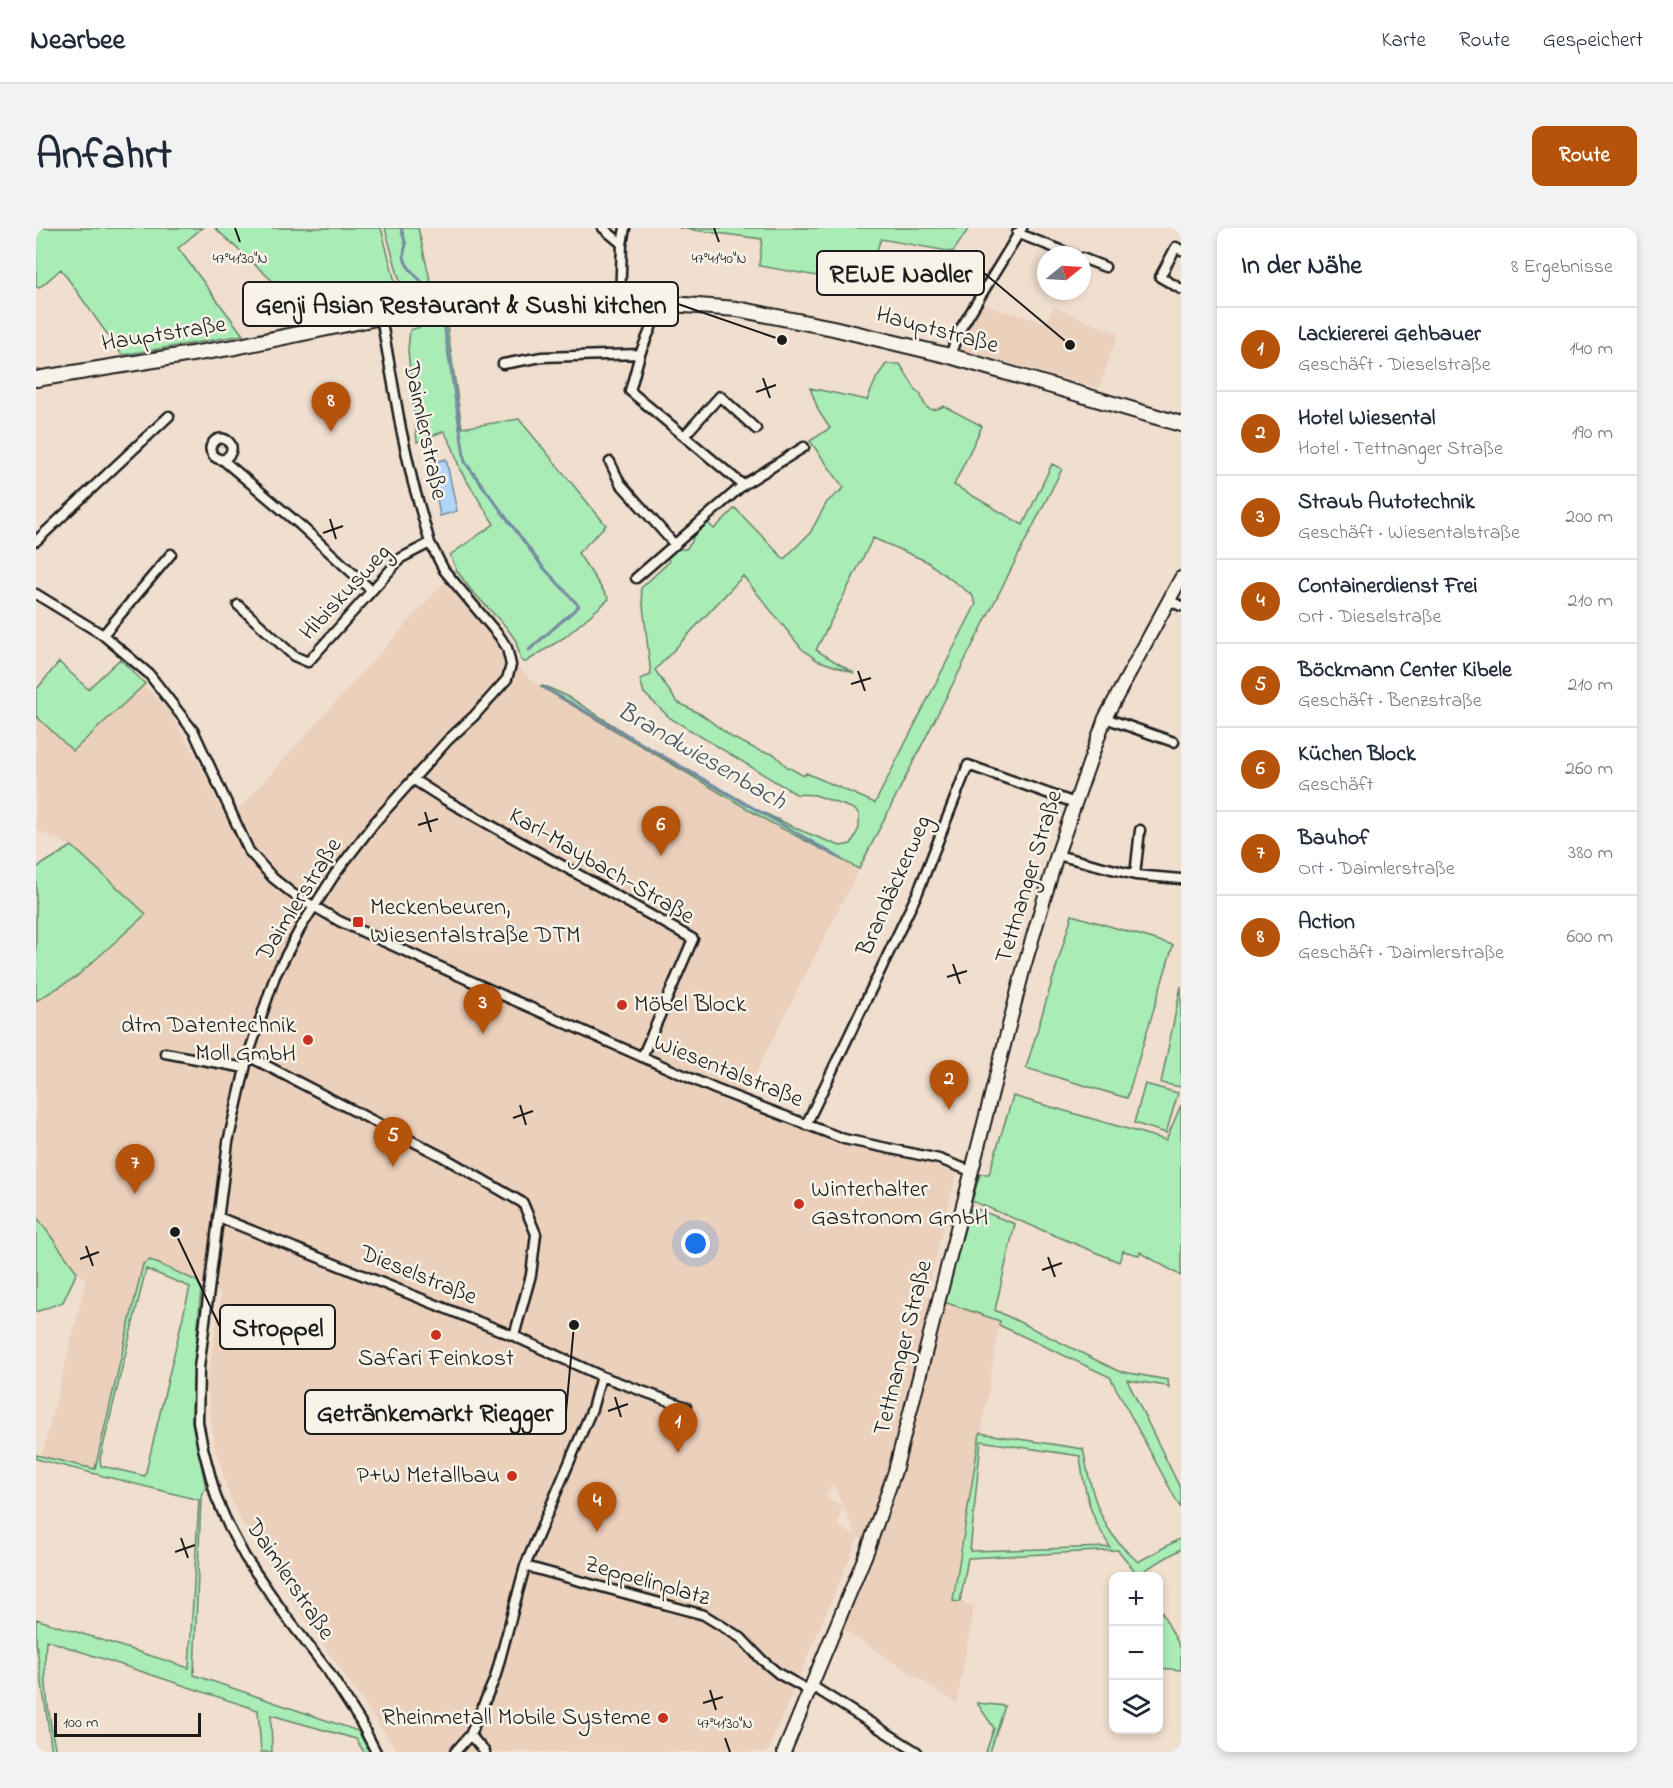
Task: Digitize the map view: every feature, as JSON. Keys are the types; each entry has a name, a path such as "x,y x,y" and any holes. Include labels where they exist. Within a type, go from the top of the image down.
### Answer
{"main road":[{"name":"Hauptstraße","path":"36,379 235,347 381,317 520,300 620,300 737,309 833,328 950,356 1181,424"},
{"name":"Tettnanger Straße","path":"784,1752 868,1549 896,1471 1024,967 1057,855 1105,718 1181,578"}],"street":[{"path":"603,228 622,244"},
{"path":"620,300 624,228"},
{"path":"950,356 958,333 1019,231 1053,246"},
{"path":"1181,250 1176,247 1160,277 1181,289"},
{"path":"1091,262 1105,267"},
{"path":"659,303 658,311 640,354 630,391 743,485"},
{"name":"Daimlerstraße","path":"376,1752 360,1721 328,1671 285,1615 245,1557 216,1497 198,1422 199,1368 228,1142 248,1056 275,976 314,906 335,874 375,822 448,740 507,680 511,665 507,648 500,637 444,570 430,543 406,451 381,317"},
{"path":"503,364 542,357 640,354"},
{"path":"684,436 720,396 756,429"},
{"path":"36,541 169,416"},
{"path":"636,578 743,485 804,447"},
{"path":"223,460 300,525 371,590"},
{"path":"610,462 620,483 675,545"},
{"name":"Hibiskusweg","path":"238,605 294,656 308,662 400,558 430,543"},
{"path":"103,635 171,554"},
{"name":"Wiesentalstraße","path":"36,594 103,635 149,674 194,732 249,851 273,878 293,894 355,928 715,1089 844,1139 939,1159 971,1171"},
{"path":"1168,600 1181,606"},
{"path":"1105,718 1174,742"},
{"name":"Brandäckerweg","path":"806,1125 918,892 968,765 1075,803"},
{"name":"Karl-Maybach-Straße","path":"414,780 693,939 642,1058"},
{"path":"1135,875 1140,830"},
{"path":"1057,855 1135,875 1181,879"},
{"path":"165,1053 245,1068"},
{"path":"248,1056 443,1157 522,1203 536,1233 531,1275 514,1336"},
{"name":"Dieselstraße","path":"218,1217 514,1336 601,1376 686,1407"},
{"path":"455,1752 471,1735 495,1678 525,1566 592,1409 601,1376"},
{"name":"Zeppelinplatz","path":"525,1566 704,1615 741,1638 779,1674 811,1688 917,1752"},
{"path":"471,1735 485,1752"}],"shaded area":[{"path":"981,302 996,309 1043,322 1047,322 1053,307 1118,334 1099,388 962,350 966,330"},
{"path":"447,579 511,659 532,681 768,821 859,869 740,1104 957,1172 926,1296 1000,1321 953,1600 974,1606 957,1703 841,1628 876,1539 858,1538 767,1752 398,1752 306,1620 241,1521 230,1498 214,1444 207,1383 221,1293 197,1281 143,1264 95,1469 42,1456 86,1280 77,1272 36,1216 36,1001 76,977 72,846 36,830 36,716 73,751 142,686 169,711 193,751 224,814 241,807","holes":["833,1484 857,1537 838,1526 842,1505 825,1497"]}],"green space":[{"path":"36,228 202,228 178,248 243,335 122,355 61,269 39,288 36,286"},
{"path":"215,228 381,228 399,297 314,319 301,325 296,317 304,310"},
{"path":"385,228 418,228 434,297 404,296"},
{"path":"679,228 969,228 953,252 881,239 864,284 759,266 762,239"},
{"path":"446,319 462,428 519,419 606,525 578,553 609,599 565,637 526,662 521,660 516,641 507,628 471,590 457,571 450,555 494,524 460,470 453,448 444,431 417,442 408,350 410,330"},
{"path":"886,364 900,364 928,408 944,406 982,426 954,485 1023,525 1052,464 1062,469 859,869 768,821 540,686 569,697 661,756 743,803 840,846 851,844 859,828 859,814 854,809 815,795 796,794 670,718 644,693 640,679 651,675 641,588 669,562 668,558 676,549 686,549 692,542 693,536 708,523 714,529 735,508 784,559 810,533 827,502 844,488 810,441 830,428 819,412 810,388 867,400 877,377","holes":["873,538 926,561 972,595 976,604 875,803 806,773 804,776 786,766 774,754 760,751 733,738 702,715 677,702 655,670 743,576 802,649 817,660 854,673 816,650"]},
{"path":"120,659 145,684 73,751 36,716 36,690 59,662 88,689"},
{"path":"72,846 146,914 76,977 36,1001 36,868"},
{"path":"1072,915 1173,945 1127,1098 1026,1068"},
{"path":"1181,986 1181,1087 1161,1083"},
{"path":"1145,1084 1178,1093 1166,1133 1134,1123"},
{"path":"1013,1096 1166,1140 1181,1105 1181,1276 1140,1252 1139,1255 1123,1251 1119,1262 972,1201 980,1174 989,1174"},
{"path":"974,1208 1015,1224 995,1310 1118,1371 1168,1380 1169,1389 1167,1386 1127,1380 1181,1490 1181,1509 1110,1377 999,1325 1000,1321 944,1302 970,1210"},
{"path":"36,1216 77,1272 63,1302 36,1312"},
{"path":"150,1260 197,1281 201,1289 192,1420 206,1488 201,1497 194,1675 358,1731 370,1752 364,1752 356,1739 271,1715 272,1752 261,1752 258,1710 46,1640 47,1696 56,1752 52,1752 36,1642 36,1619 189,1668 199,1500 36,1459 36,1455 95,1469 143,1264","holes":["146,1269 190,1287 145,1476 101,1466 100,1459"]},
{"path":"980,1433 1083,1449 1102,1518 1117,1541 1138,1562 1181,1538 1181,1549 1145,1570 1146,1572 1136,1572 1118,1550 968,1558 960,1602 953,1601","holes":["981,1441 1080,1456 1091,1509 1110,1547 970,1551"]},
{"path":"1163,1615 1181,1649 1181,1670 1163,1668"},
{"path":"977,1703 1005,1706 990,1752 986,1752 994,1728"}],"water":[{"path":"446,459 457,511 440,516 431,463"}],"waterway":[{"name":"Brandwiesenbach","path":"401,228 406,245 404,250 406,263 430,293"},
{"name":"Brandwiesenbach","path":"444,324 465,462 542,566 579,606 529,650"},
{"name":"Brandwiesenbach","path":"545,688 840,858"}],"place":[{"name":"Genji Asian Restaurant & Sushi kitchen","path":"782,340"},
{"name":"REWE Nadler","path":"1070,345"},
{"name":"Action","path":"331,432"},
{"name":"Küchen Block","path":"661,856"},
{"name":"Meckenbeuren, Wiesentalstraße DTM","path":"358,922"},
{"name":"Möbel Block","path":"622,1005"},
{"name":"Straub Autotechnik","path":"483,1034"},
{"name":"dtm Datentechnik Moll GmbH","path":"308,1040"},
{"name":"Hotel Wiesental","path":"949,1110"},
{"name":"Böckmann Center Kibele","path":"393,1167"},
{"name":"Bauhof","path":"135,1194"},
{"name":"Winterhalter Gastronom GmbH","path":"799,1204"},
{"name":"Stroppel","path":"175,1232"},
{"name":"Getränkemarkt Riegger","path":"574,1325"},
{"name":"Safari Feinkost","path":"436,1335"},
{"name":"Lackiererei Gehbauer","path":"678,1453"},
{"name":"P+W Metallbau","path":"512,1476"},
{"name":"Containerdienst Frei","path":"597,1532"},
{"name":"Rheinmetall Mobile Systeme","path":"663,1718"}]}
